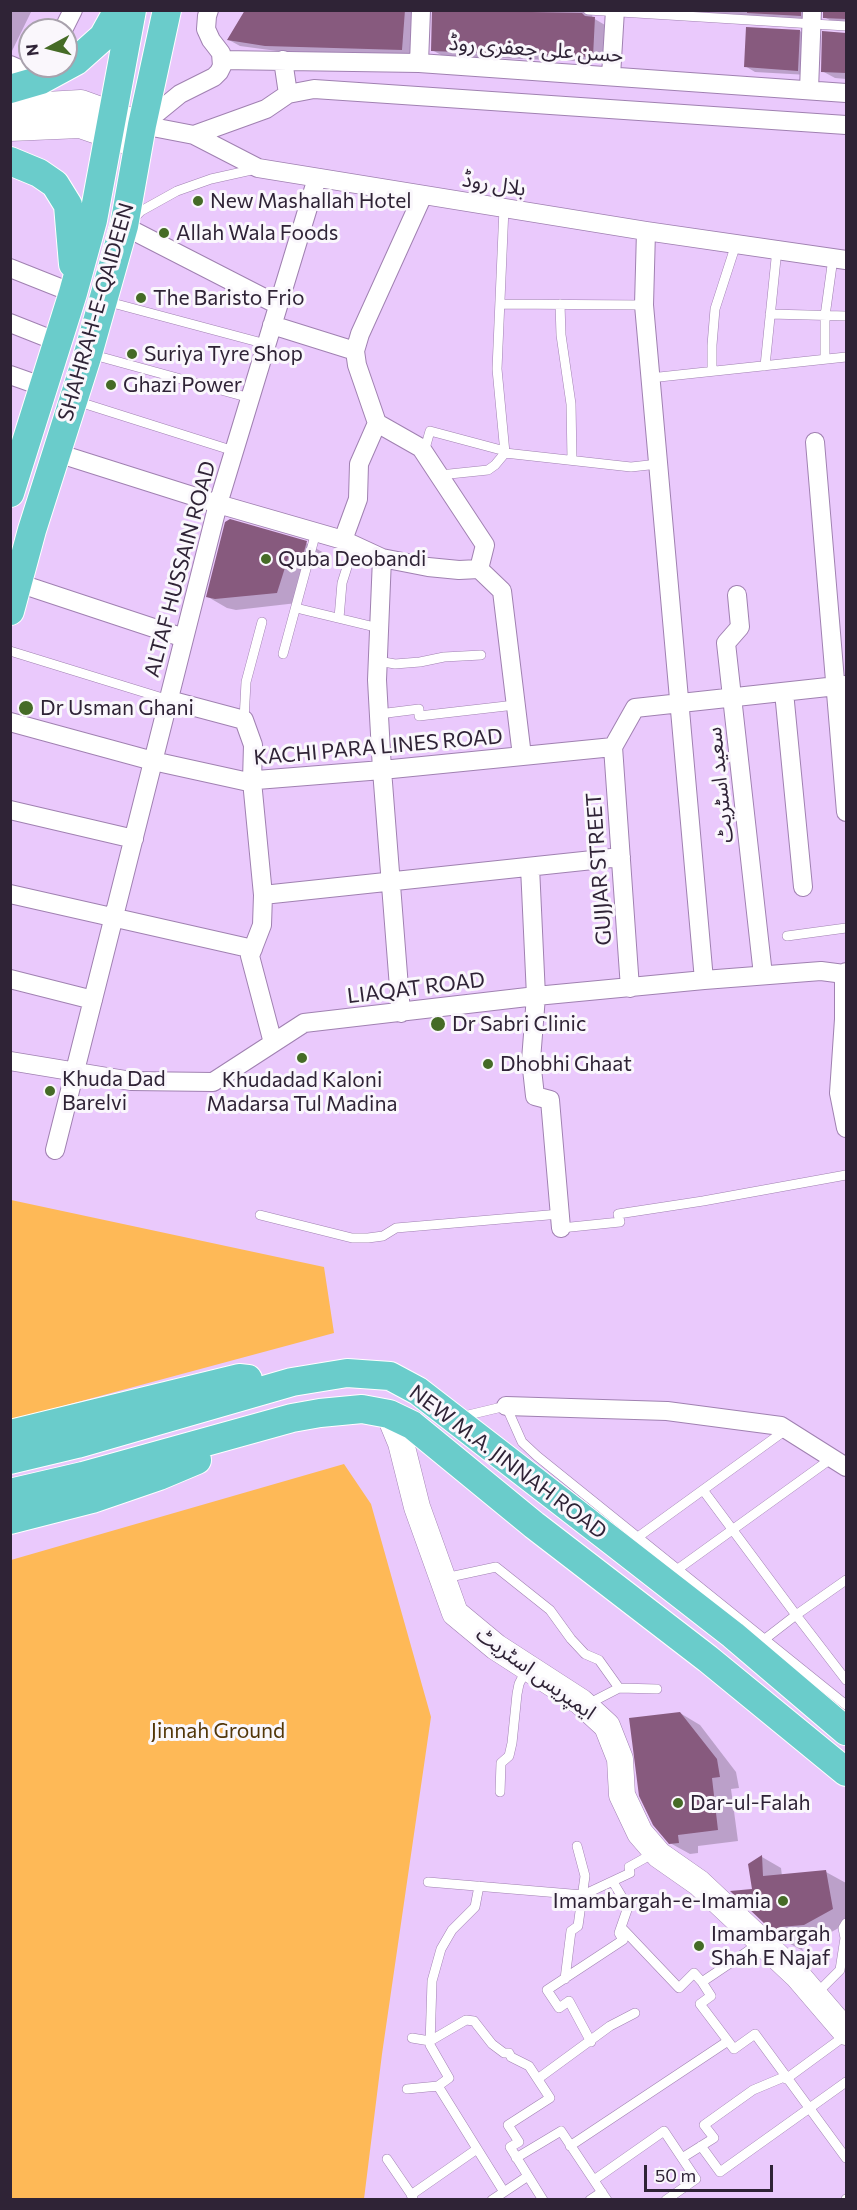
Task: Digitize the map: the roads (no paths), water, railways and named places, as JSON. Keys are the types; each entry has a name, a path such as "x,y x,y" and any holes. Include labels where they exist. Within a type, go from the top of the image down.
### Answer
{"main road":[{"path":"78,59 103,37 118,10"},
{"path":"110,124 132,10"},
{"name":"SHAHRAH-E-QAIDEEN","path":"10,611 32,530 88,354 124,226 140,135 167,10"},
{"path":"10,89 33,78"},
{"name":"SHAHRAH-E-QAIDEEN","path":"10,493 19,437 44,387 93,220 110,124"},
{"path":"10,160 39,173 55,184 68,205 73,253 73,293"},
{"name":"NEW M.A. JINNAH ROAD","path":"10,1460 77,1444 292,1382 347,1373 390,1376 418,1391 733,1635 846,1731"},
{"path":"10,1434 239,1378 292,1382"},
{"name":"NEW M.A. JINNAH ROAD","path":"10,1493 83,1476 292,1418 362,1409 389,1414 412,1425 534,1525 708,1659 846,1772"},
{"path":"10,1520 92,1498 159,1476 292,1418"}],"street":[{"path":"10,107 81,103 110,124 140,135 180,94 214,76 222,66 221,53 206,29 209,10"},
{"path":"419,63 421,10"},
{"path":"611,76 615,11"},
{"path":"809,90 812,17"},
{"name":"حسن علی جعفری روڈ","path":"222,60 419,63 846,93"},
{"path":"283,60 288,94"},
{"path":"194,135 266,109 288,94 314,89 846,125"},
{"path":"10,128 110,124"},
{"name":"بلال روڈ","path":"140,135 194,135 258,168 646,231 840,259"},
{"name":"ALTAF HUSSAIN ROAD","path":"55,1150 218,504 317,178"},
{"path":"423,195 360,334 356,351 357,365 377,423 421,448 484,545 479,569"},
{"path":"124,226 278,305"},
{"path":"646,231 644,305 704,980"},
{"path":"10,268 73,293"},
{"path":"10,323 58,342"},
{"path":"272,324 356,351"},
{"path":"10,375 44,387"},
{"path":"348,542 358,499 359,464 377,423"},
{"path":"815,442 841,686 846,810"},
{"path":"57,453 348,542 382,558 428,567 479,569 501,591 522,756"},
{"path":"382,558 378,661 379,714 401,1012"},
{"path":"18,583 184,638"},
{"name":"سعید اسٹریٹ","path":"737,595 740,627 726,644 734,698 763,975"},
{"path":"614,747 635,708 841,686"},
{"path":"784,692 803,887"},
{"path":"169,700 244,720 253,745 252,781 263,895 262,925 250,956 273,1043"},
{"name":"KACHI PARA LINES ROAD","path":"10,722 153,761 244,781 614,747"},
{"name":"GUJJAR STREET","path":"614,747 630,988"},
{"path":"10,810 134,839"},
{"path":"263,895 621,857"},
{"path":"530,867 536,996 531,1060 536,1096 550,1100 561,1221"},
{"path":"10,894 253,949"},
{"name":"LIAQAT ROAD","path":"10,1061 131,1081 213,1082 304,1023 536,996 704,980 821,971 845,973"},
{"path":"845,973 840,1093 846,1128"},
{"path":"10,979 93,1000"},
{"path":"506,1406 667,1411 781,1426 839,1463"},
{"name":"ایمپریس اسٹریٹ","path":"389,1414 400,1443 417,1507 455,1613 496,1647 586,1705 607,1726 620,1759 622,1795 640,1833 657,1852 699,1883 762,1941 798,1976 846,2033"}],"lane":[{"path":"588,10 812,17 846,26"},
{"path":"124,226 141,211 177,191 211,178 258,168"},
{"path":"440,475 488,470 505,452 497,369 504,208"},
{"path":"712,371 711,345 716,309 736,244"},
{"path":"765,366 777,249"},
{"path":"825,359 825,316 840,259"},
{"path":"103,301 266,344"},
{"path":"500,304 644,305"},
{"path":"560,304 561,335 571,404 572,460"},
{"path":"770,314 846,316"},
{"path":"88,354 250,398"},
{"path":"650,378 846,357"},
{"path":"73,400 234,451"},
{"path":"424,452 430,431 505,452 631,467 658,464"},
{"path":"283,654 316,532"},
{"path":"339,618 348,542"},
{"path":"296,608 379,628"},
{"path":"244,720 246,682 262,622"},
{"path":"10,651 169,700"},
{"path":"378,661 395,664 444,657 481,655"},
{"path":"379,714 418,709 419,716 515,705"},
{"path":"787,936 846,928"},
{"path":"260,1215 352,1238 383,1236 396,1228 561,1221 620,1222 618,1214 846,1175"},
{"path":"453,1419 506,1406 522,1442 548,1466 846,1705"},
{"path":"638,1537 787,1429"},
{"path":"678,1569 733,1529 839,1463"},
{"path":"704,1490 846,1680"},
{"path":"443,1578 496,1567 550,1610 585,1654 599,1660 619,1688"},
{"path":"765,1639 846,1580"},
{"path":"500,1792 501,1763 509,1756 519,1684 528,1668"},
{"path":"586,1705 619,1688 657,1689"},
{"path":"565,1979 571,1931 578,1926 585,1876 578,1846"},
{"path":"428,1882 583,1895 630,1873 629,1867 657,1852"},
{"path":"591,2042 569,2001 559,2008 547,1990 623,1940 619,1933 628,1907 613,1882"},
{"path":"407,2089 438,2086 449,2078 430,2041 432,1981 441,1949 452,1930 475,1907 479,1886"},
{"path":"815,1996 840,1970 845,1938 843,1928 846,1923"},
{"path":"621,1927 679,1988 694,1973 711,1996 700,2004 734,2049 755,2034 785,2078 811,2109 846,2158"},
{"path":"702,1982 762,1941"},
{"path":"539,2078 610,2026 635,2013"},
{"path":"412,2038 430,2041 466,2020 474,2021 492,2044 504,2054 509,2053 511,2057 529,2066 539,2078 550,2098 508,2125 519,2142 510,2147 543,2199"},
{"path":"682,2158 714,2138 704,2125 753,2090 785,2078 846,2033"},
{"path":"570,2146 728,2041"},
{"path":"701,2146 720,2172 846,2082"},
{"path":"438,2086 504,2192"},
{"path":"516,2158 561,2131 604,2195 590,2199"},
{"path":"594,2180 664,2132 696,2179 666,2199"},
{"path":"387,2158 412,2197 477,2149"},
{"path":"492,2199 528,2176"}],"place":[{"name":"New Mashallah Hotel","path":"198,201"},
{"name":"Allah Wala Foods","path":"164,233"},
{"name":"The Baristo Frio","path":"141,298"},
{"name":"Suriya Tyre Shop","path":"132,354"},
{"name":"Ghazi Power","path":"111,385"},
{"name":"Quba Deobandi","path":"266,559"},
{"name":"Dr Usman Ghani","path":"26,708"},
{"name":"Dr Sabri Clinic","path":"438,1024"},
{"name":"Khudadad Kaloni Madarsa Tul Madina","path":"302,1058"},
{"name":"Dhobhi Ghaat","path":"488,1064"},
{"name":"Khuda Dad Barelvi","path":"50,1091"},
{"name":"Dar-ul-Falah","path":"678,1803"},
{"name":"Imambargah-e-Imamia","path":"783,1901"},
{"name":"Imambargah Shah E Najaf","path":"699,1946"}],"park label":[{"name":"Jinnah Ground","path":"218,1731"}]}
